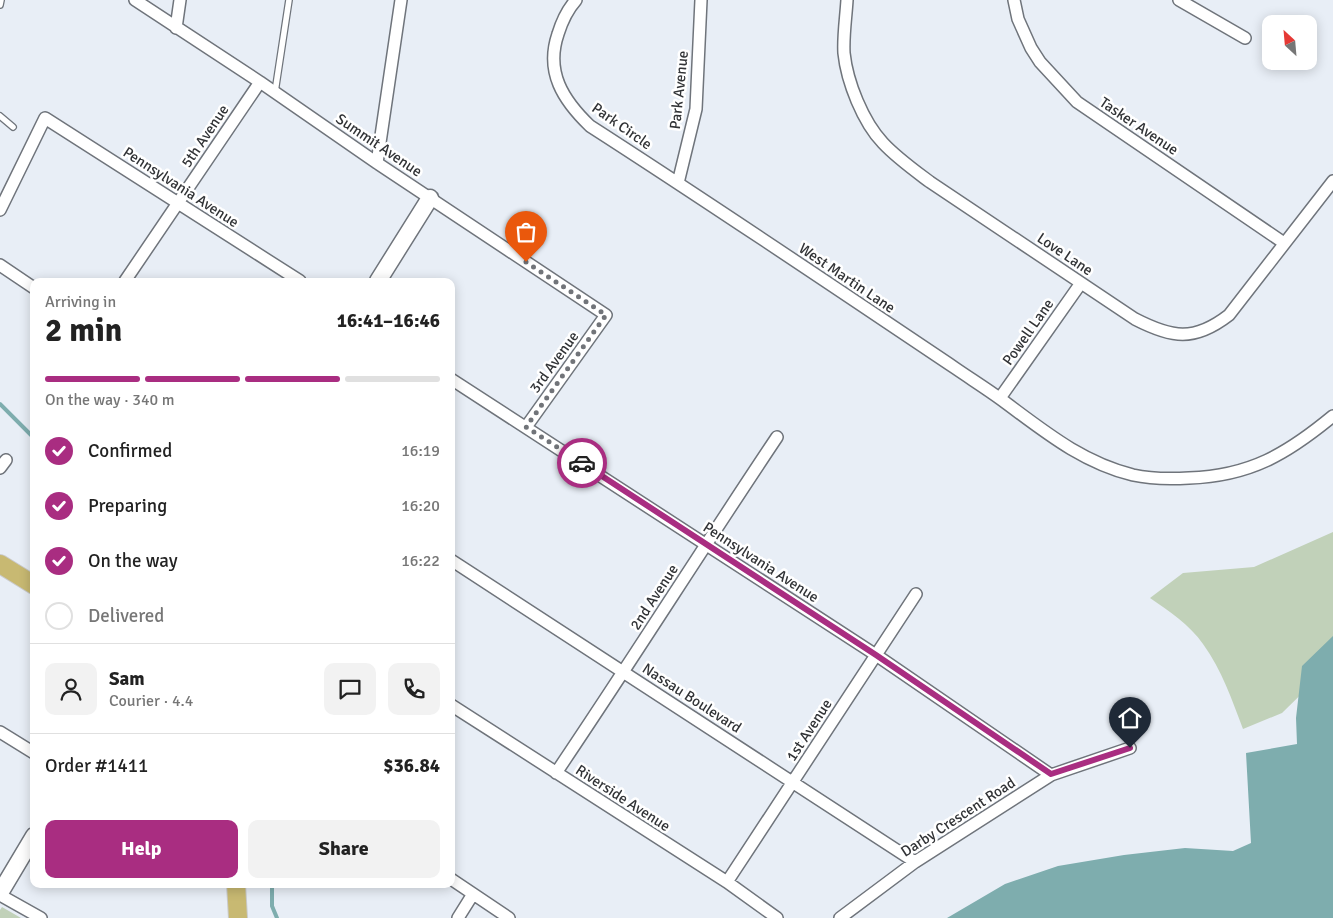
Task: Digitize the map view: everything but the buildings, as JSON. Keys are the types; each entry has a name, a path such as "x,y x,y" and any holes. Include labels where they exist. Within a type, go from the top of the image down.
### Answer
{"main road":[{"path":"0,564 30,583"},
{"path":"236,888 238,918"}],"street":[{"name":"Summit Avenue","path":"134,0 275,92 377,163 606,315"},
{"path":"176,28 180,0"},
{"path":"377,163 400,0"},
{"name":"Park Circle","path":"576,0 565,14 554,49 554,67 559,86 564,95 570,105 590,126 678,183"},
{"name":"Park Avenue","path":"678,183 696,109 701,0"},
{"name":"Love Lane","path":"847,0 844,51 846,66 863,113 883,143 908,166 930,182 1134,319 1166,333 1186,334 1209,328 1229,315 1333,181"},
{"name":"Tasker Avenue","path":"1014,0 1018,19 1031,48 1040,62 1077,102 1284,244"},
{"path":"1179,0 1245,38"},
{"name":"5th Avenue","path":"127,278 260,82"},
{"name":"Pennsylvania Avenue","path":"0,210 46,118 295,278"},
{"name":"West Martin Lane","path":"678,183 1000,398 1077,454 1106,467 1135,475 1175,479 1212,477 1257,465 1287,450 1333,416"},
{"path":"380,278 430,198"},
{"path":"0,265 30,285"},
{"name":"Powell Lane","path":"1000,398 1081,283"},
{"name":"3rd Avenue","path":"526,427 606,315"},
{"name":"Pennsylvania Avenue","path":"455,382 876,655 1051,774"},
{"name":"2nd Avenue","path":"556,773 777,437"},
{"name":"Nassau Boulevard","path":"455,563 915,862"},
{"name":"1st Avenue","path":"726,882 916,594"},
{"name":"Riverside Avenue","path":"455,709 726,882 776,918"},
{"path":"0,732 30,751"},
{"name":"Darby Crescent Road","path":"840,918 915,862 1051,774 1130,748"},
{"path":"30,843 0,894 41,918"},
{"path":"455,882 509,918"},
{"path":"458,918 473,894"}],"lane":[{"path":"0,4 1,0"},
{"path":"275,92 289,0"},
{"path":"0,116 13,127"}],"shaded area":[{"path":"1333,532 1333,663 1282,713 1243,729 1231,696 1203,644 1186,625 1150,598 1183,573 1254,567"},
{"path":"1333,636 1333,918 947,918 1005,884 1058,866 1124,855 1185,848 1233,851 1251,843 1246,753 1297,744 1296,718 1302,666"},
{"path":"2,907 21,918 0,918"}],"waterway":[{"path":"0,404 30,434"},
{"path":"272,888 272,906 277,918"}],"way so far":[{"path":"526,262 606,315 526,427 582,463"}],"route":[{"path":"582,463 876,655 1051,774 1130,748"}]}
